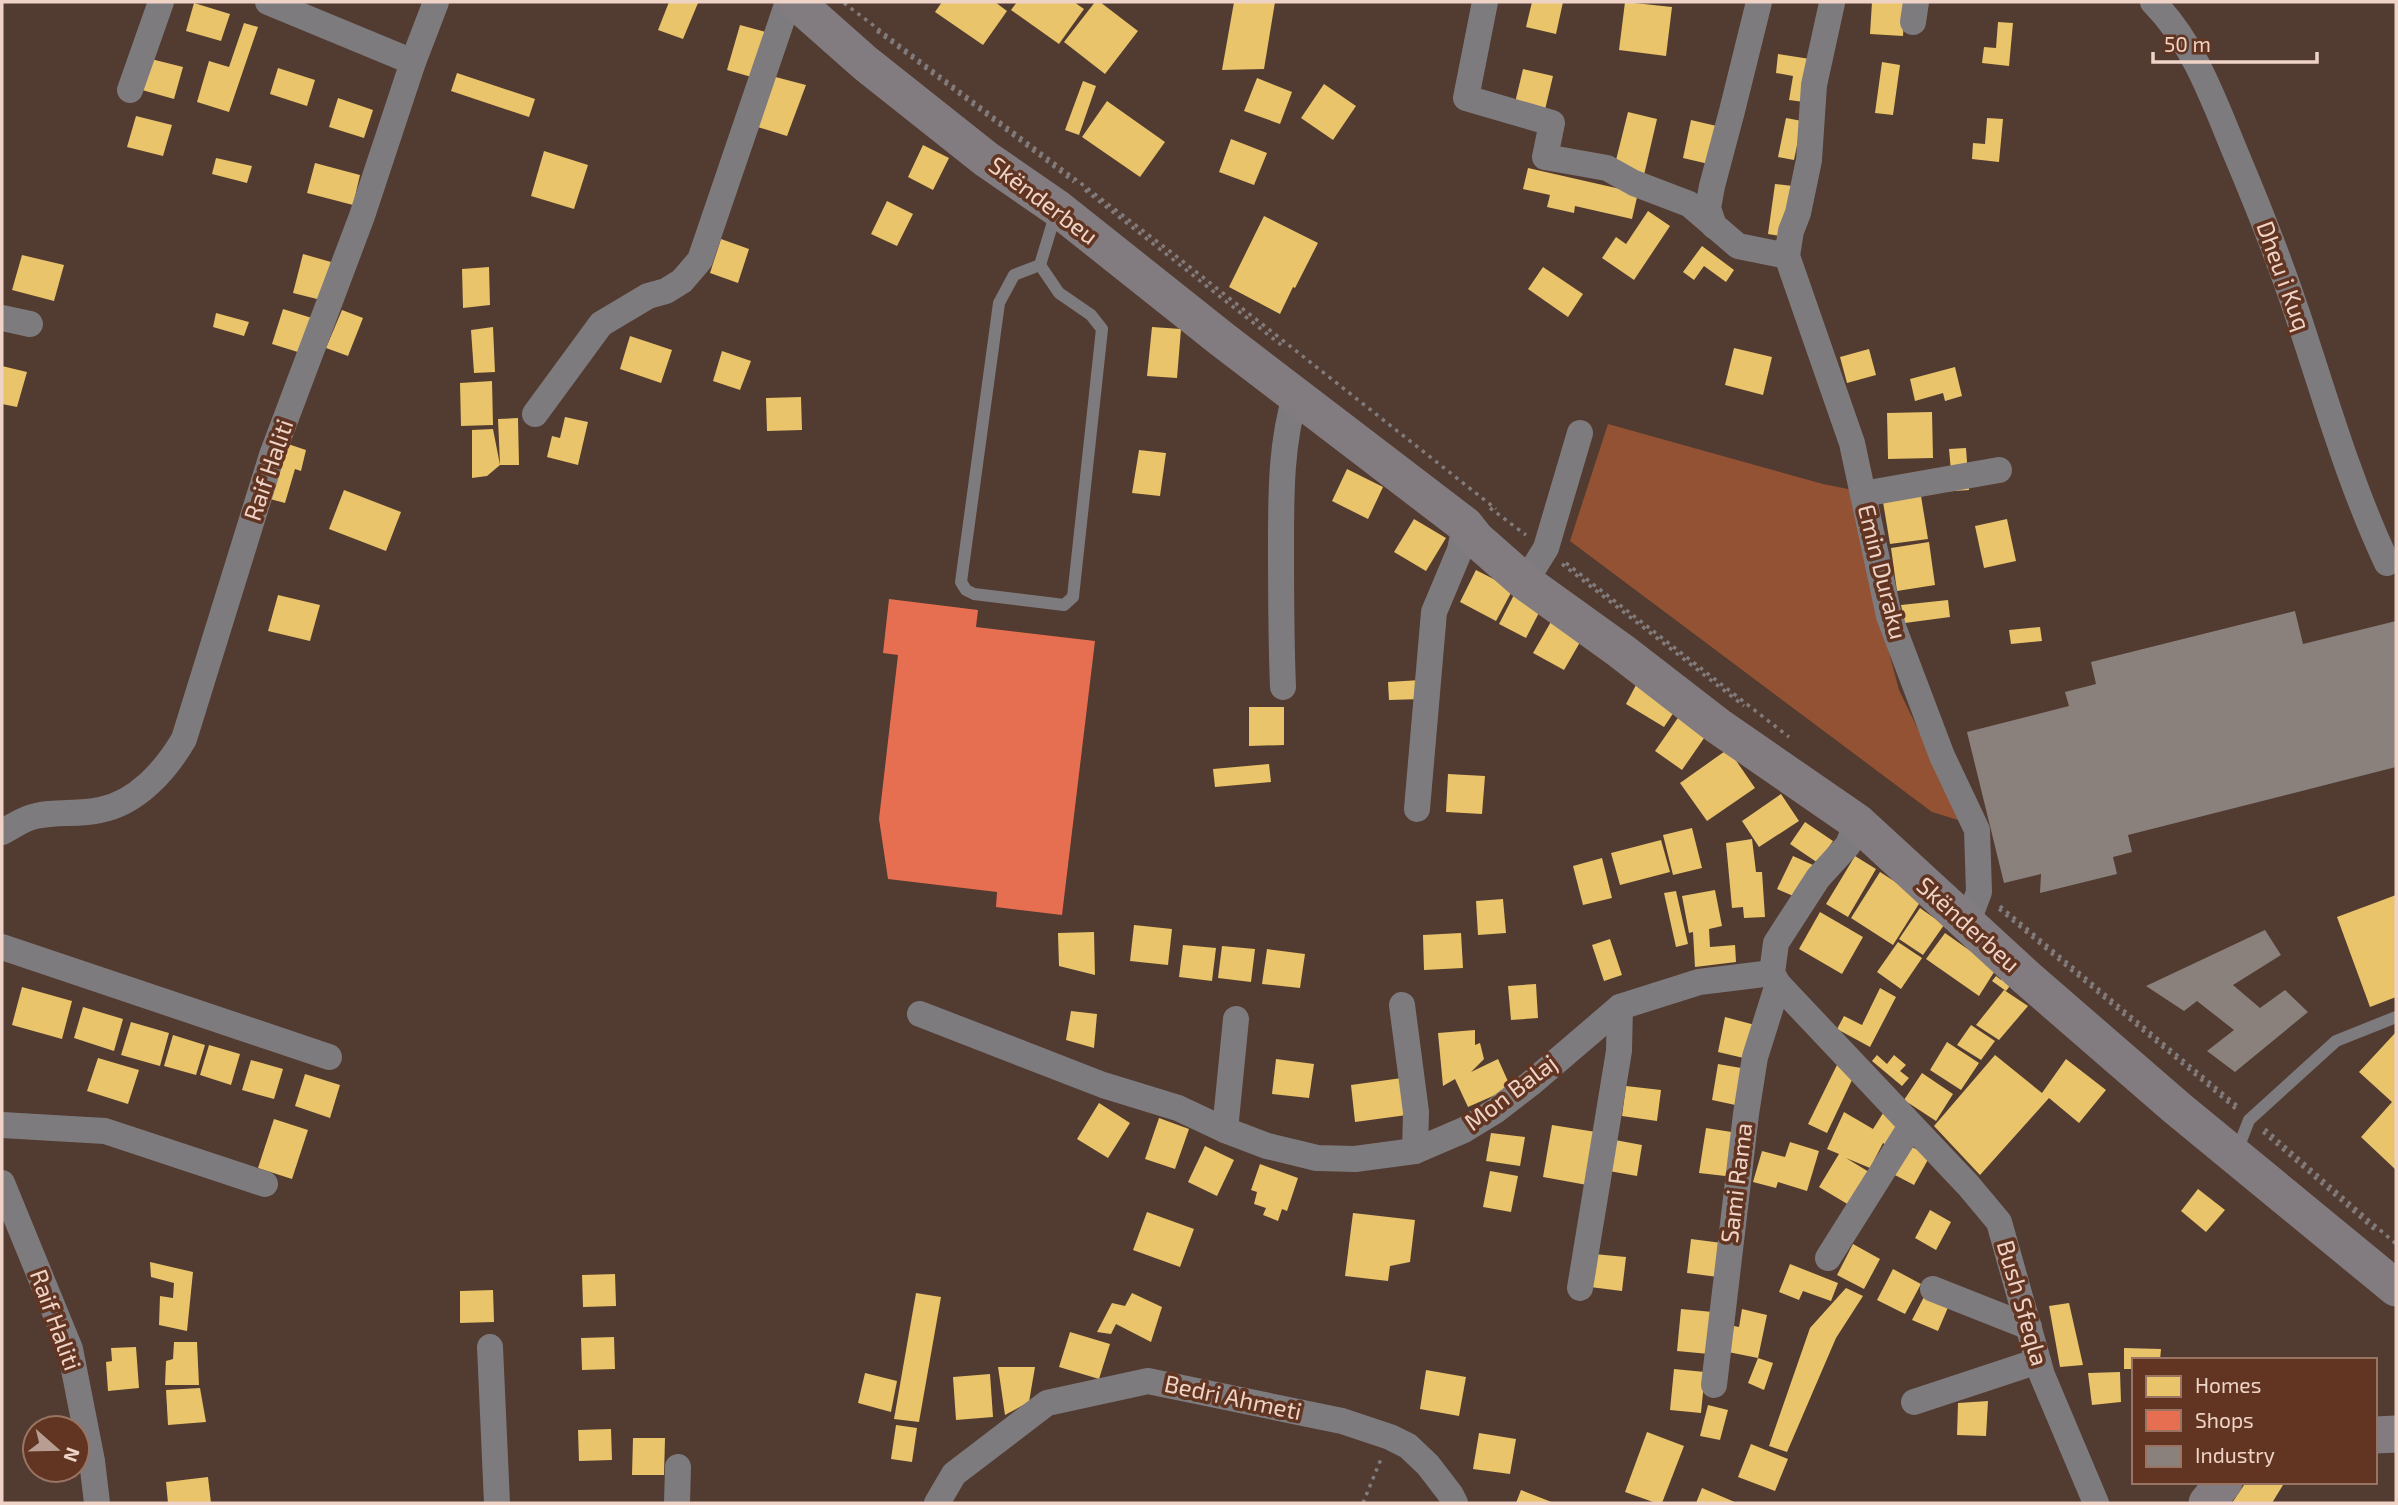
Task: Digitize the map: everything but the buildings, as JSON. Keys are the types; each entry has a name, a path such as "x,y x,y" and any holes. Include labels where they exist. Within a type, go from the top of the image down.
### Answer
{"main road":[{"name":"Skënderbeu","path":"796,2 875,71 986,159 1057,208 1223,340 1465,525 1476,539 1525,582 1621,651 1718,726 1857,822 1966,924 2177,1108 2396,1288"},
{"path":"2377,1436 2396,1433"},
{"path":"2207,1503 2222,1484"}],"street":[{"path":"130,90 161,2"},
{"path":"268,2 413,62"},
{"name":"Raif Haliti","path":"2,832 34,816 100,810 118,804 145,786 171,762 184,739 272,455 362,216 413,62 436,2"},
{"path":"535,414 601,324 648,296 666,291 682,281 700,260 788,2"},
{"path":"1485,2 1466,98 1552,123 1545,157 1607,168 1634,183 1689,204 1738,246 1787,257 1809,160 1814,85 1832,3"},
{"path":"1714,226 1708,208 1712,186 1759,2"},
{"name":"Dheu i Kuq","path":"2153,2 2174,23 2216,104 2296,310 2355,486 2387,563"},
{"name":"Emin Duraku","path":"1787,257 1852,443 1889,616 1942,756 1977,830 1979,888 1966,924"},
{"path":"2,318 30,324"},
{"path":"1283,687 1280,628 1281,506 1289,417 1296,394"},
{"path":"1525,582 1546,548 1580,433"},
{"path":"1863,494 1999,470"},
{"path":"1417,809 1434,612 1460,550 1465,525"},
{"path":"1775,978 1776,943 1818,878 1847,845 1857,822"},
{"path":"2,947 329,1057"},
{"name":"Mon Balaj","path":"920,1014 1103,1085 1178,1108 1267,1146 1317,1158 1355,1159 1415,1151 1464,1130 1495,1111 1530,1084 1620,1007 1699,982 1775,978"},
{"name":"Bush Sfeqla","path":"1775,978 1987,1205 1999,1222 2038,1361 2096,1503"},
{"name":"Sami Rama","path":"1714,1384 1748,1102 1755,1057 1775,978"},
{"path":"1402,1005 1416,1112 1415,1151"},
{"path":"1580,1288 1619,1051 1620,1007"},
{"path":"1225,1130 1236,1020"},
{"path":"2,1125 105,1131 265,1184"},
{"path":"1828,1258 1911,1126"},
{"name":"Raif Haliti","path":"2,1183 71,1349 93,1461 97,1503"},
{"path":"1933,1289 2028,1327"},
{"path":"490,1347 497,1503"},
{"path":"1914,1402 2038,1361"},
{"name":"Bedri Ahmeti","path":"937,1503 954,1474 1047,1403 1148,1381 1342,1421 1390,1437 1408,1446 1428,1465 1455,1503"},
{"path":"677,1503 678,1467"}],"lane":[{"path":"1040,265 1057,208"},
{"path":"1040,265 1059,293 1091,315 1102,329 1073,597 1064,605 974,594 966,590 961,582 999,303 1014,275 1040,265"},
{"path":"2235,1154 2249,1120 2336,1041 2396,1017"}],"path":[{"path":"842,2 1161,244 1795,742"},
{"path":"1979,888 2252,1118 2396,1244"},
{"path":"1363,1503 1390,1437"}],"shaded area":[{"path":"1608,424 1853,490 1865,562 1899,690 1958,820 1932,812 1570,541"}]}
